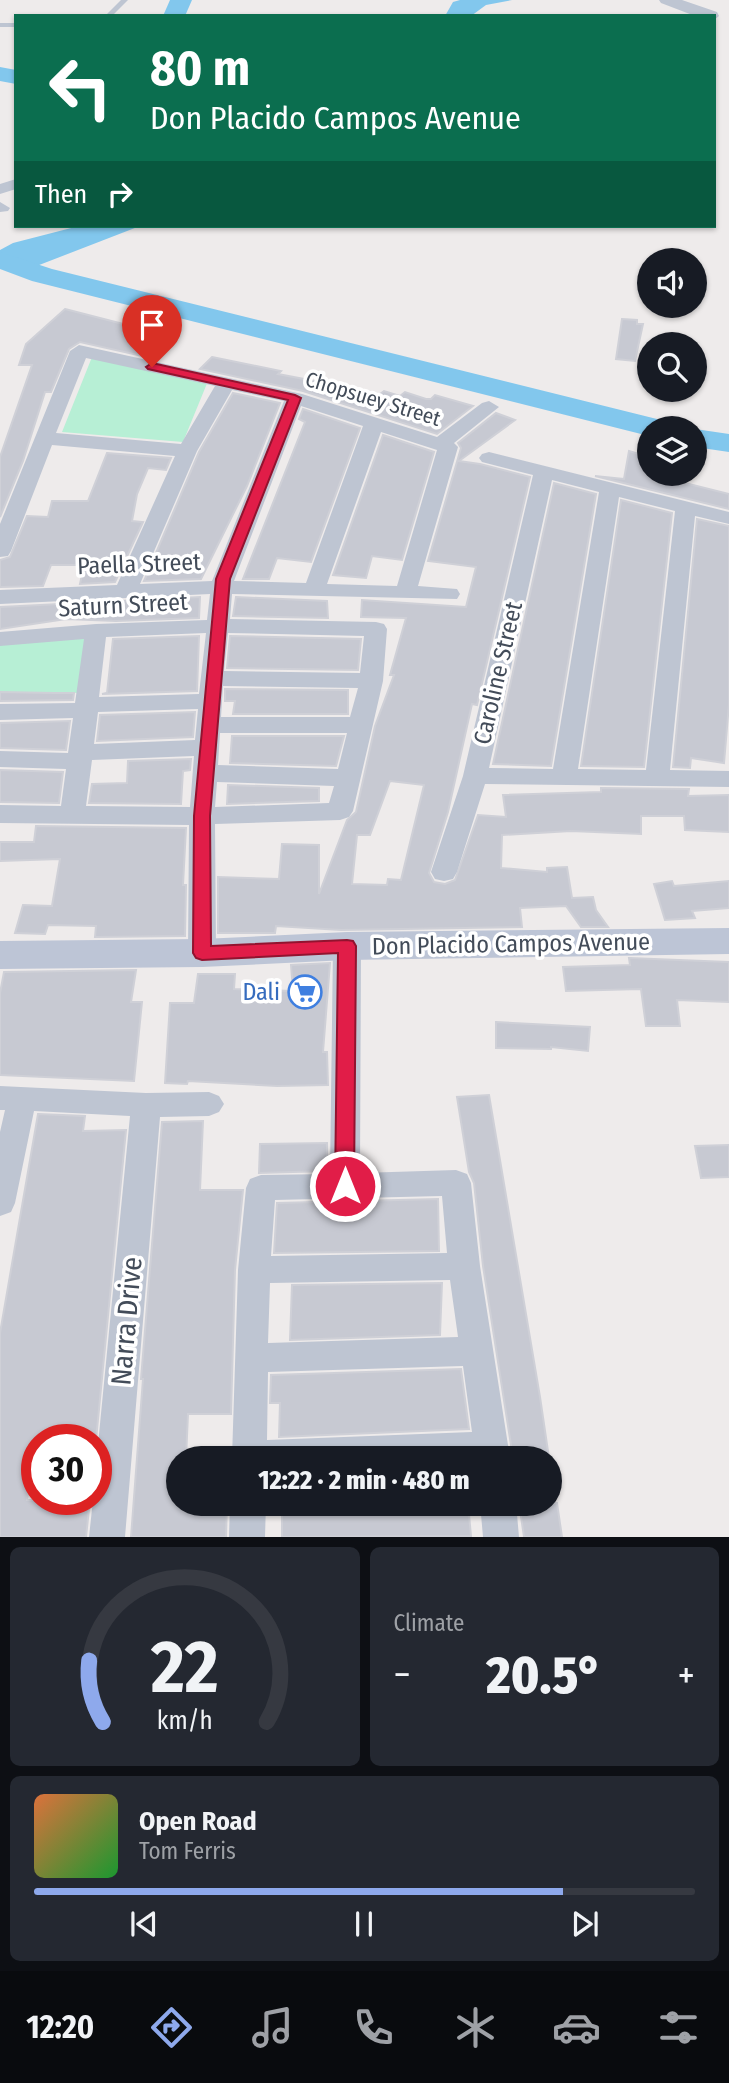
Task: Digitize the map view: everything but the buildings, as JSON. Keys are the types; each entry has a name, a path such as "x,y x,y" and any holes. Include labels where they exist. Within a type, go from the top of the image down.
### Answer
{"main road":[{"name":"Don Placido Campos Avenue","path":"0,955 202,953 347,946 729,941"}],"street":[{"path":"667,0 707,14"},
{"path":"693,0 729,12"},
{"name":"Chopsuey Street","path":"45,438 79,351 295,398 444,446"},
{"path":"126,590 187,451 226,382"},
{"path":"202,953 202,816 222,587 295,398"},
{"path":"406,591 444,446 489,407"},
{"path":"315,588 374,423"},
{"path":"0,551 45,438 187,451"},
{"path":"489,458 729,518"},
{"name":"Caroline Street","path":"444,872 474,776 544,472"},
{"path":"564,778 610,488"},
{"path":"657,778 686,507"},
{"name":"Paella Street","path":"0,597 222,587 449,594"},
{"name":"Saturn Street","path":"0,639 96,631 217,626 376,629 371,681"},
{"path":"73,813 96,631"},
{"path":"0,759 80,756 210,713 371,681 340,811 202,816 0,814"},
{"path":"0,712 86,708 210,713 362,725"},
{"path":"205,773 349,778"},
{"path":"474,776 729,779"},
{"path":"345,1186 347,946"},
{"path":"0,1203 11,1098 146,1105 209,1104"},
{"name":"Narra Drive","path":"107,1537 146,1105"},
{"path":"249,1446 254,1270 261,1188 456,1183 464,1266 491,1446"},
{"path":"254,1270 464,1266"},
{"path":"251,1357 478,1351"},
{"path":"247,1537 248,1516"},
{"path":"499,1516 501,1537"}],"lane":[{"path":"110,14 125,0"}],"green space":[{"path":"92,357 208,381 183,442 62,432"},
{"path":"92,636 85,693 0,692 0,644"}],"water":[{"path":"512,0 486,5 474,14 446,14 453,2"},
{"path":"71,228 135,228 34,267 0,259 0,250 13,243"}],"waterway":[{"path":"175,14 181,0"},
{"path":"0,74 14,77"},
{"path":"0,260 42,275 637,424"},
{"path":"707,440 729,443"}],"place":[{"name":"Dali","path":"305,992"}],"route":[{"path":"152,367 295,398 223,579 212,678 202,816 202,953 347,946 345,1186"}]}
